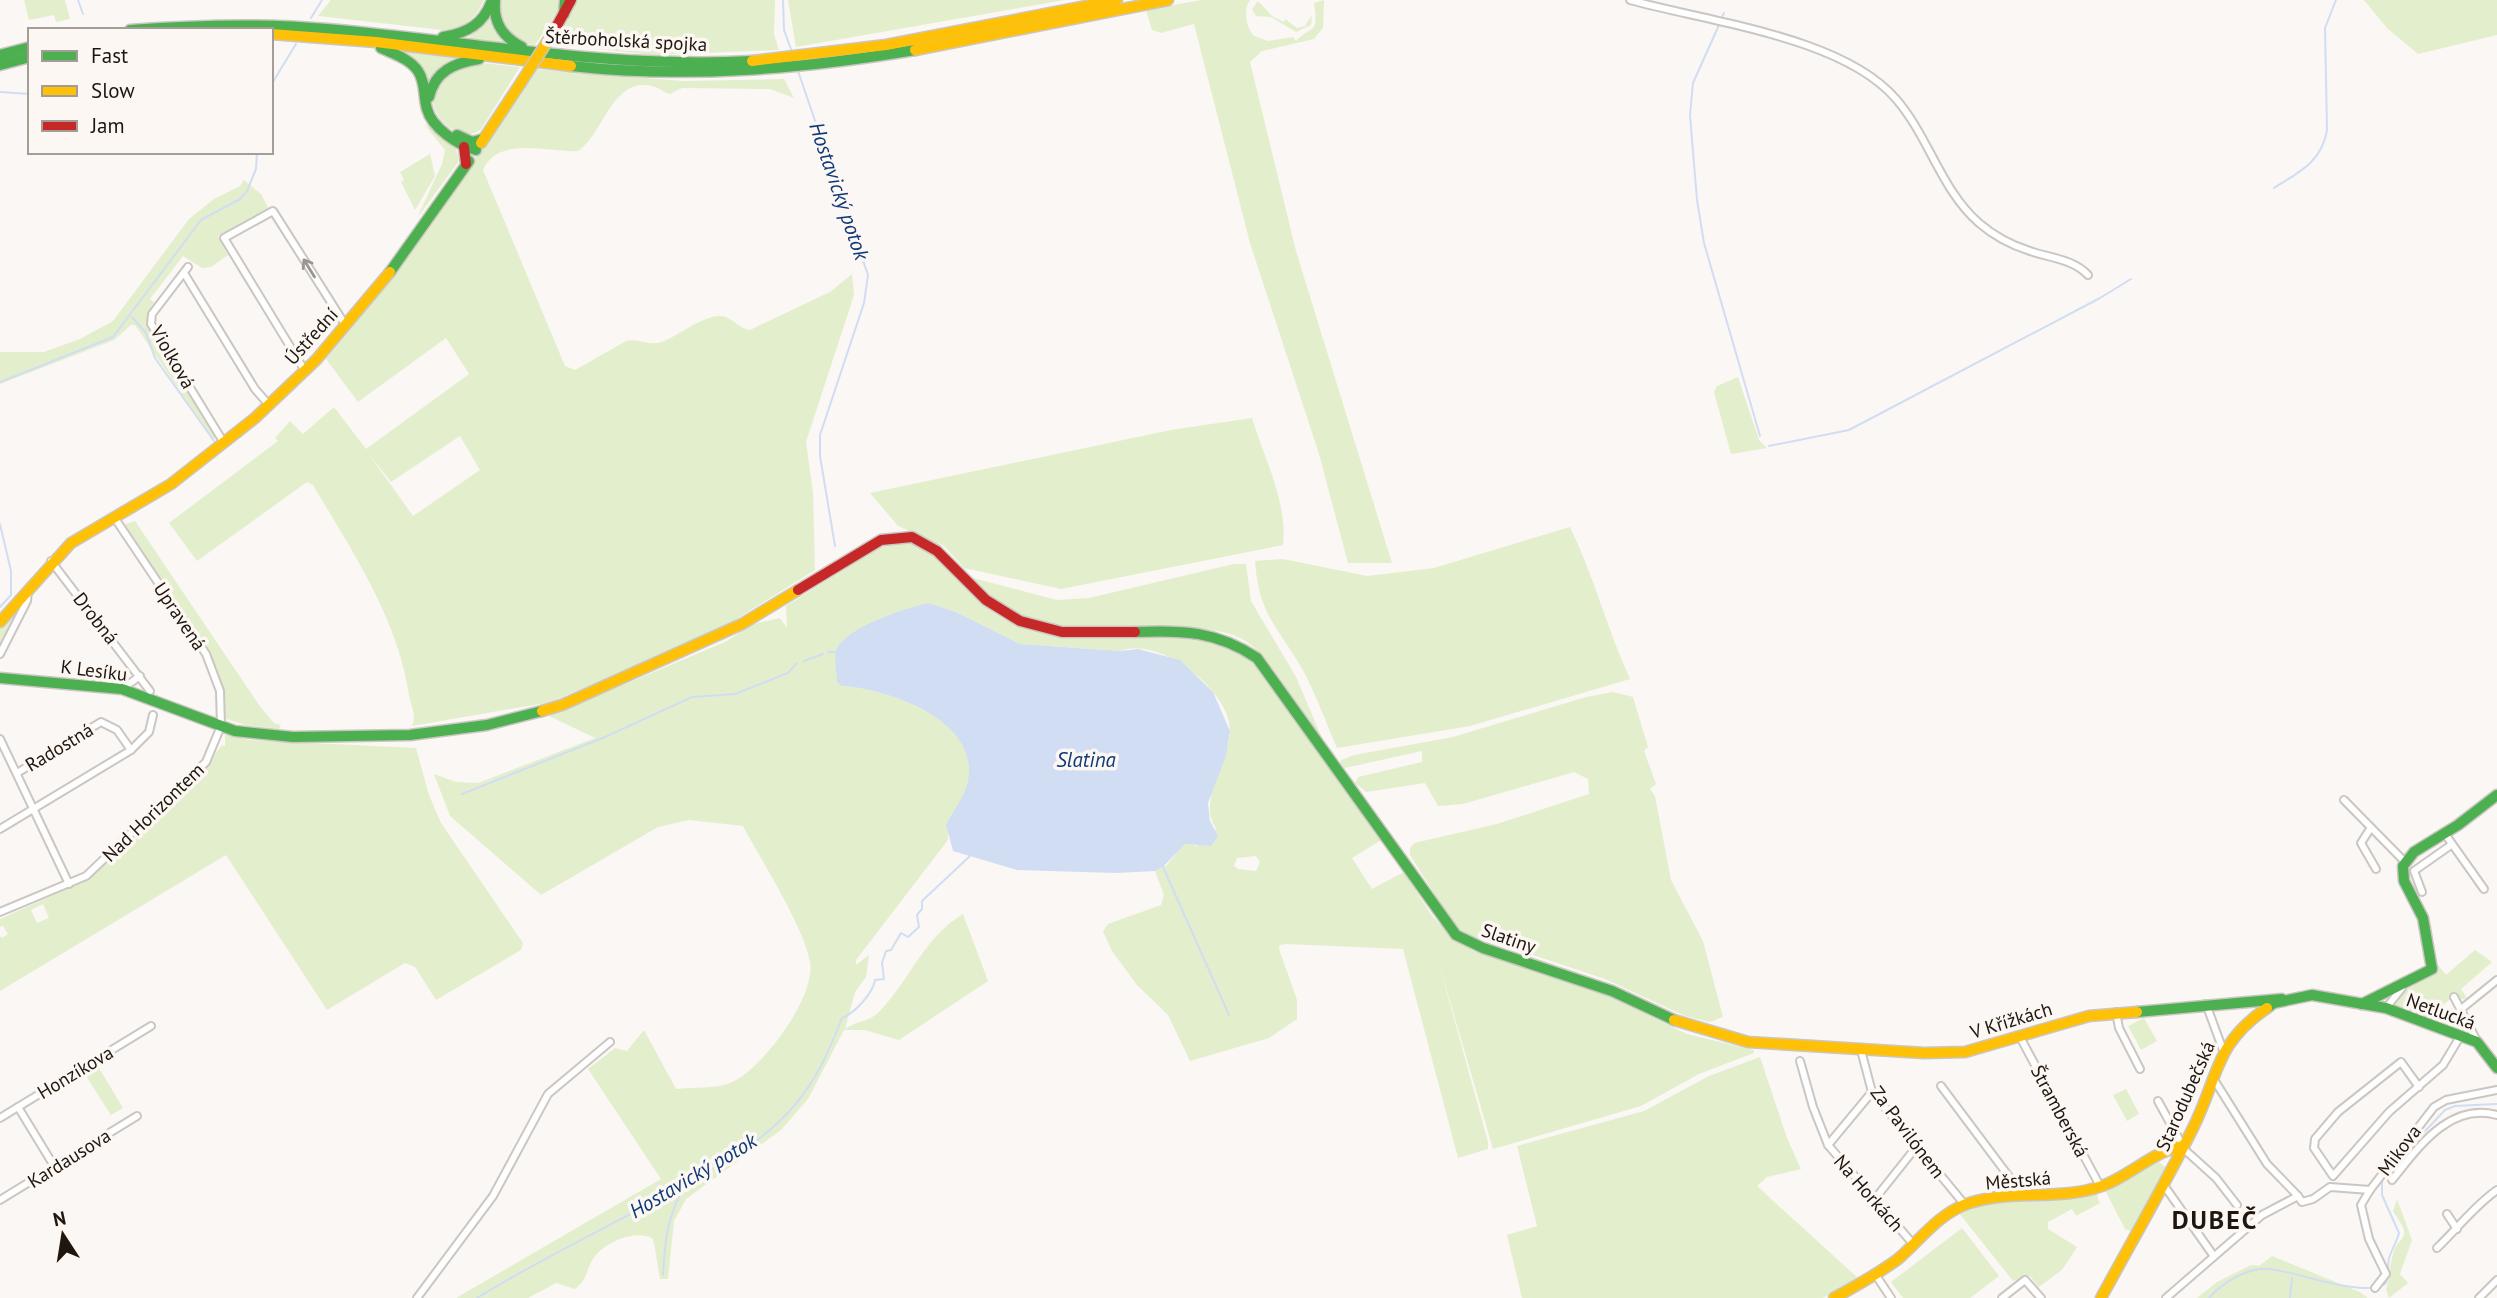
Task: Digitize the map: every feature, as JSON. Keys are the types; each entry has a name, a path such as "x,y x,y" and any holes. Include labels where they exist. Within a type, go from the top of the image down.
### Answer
{"main road":[{"path":"418,38 467,32 483,19 494,0"},
{"path":"494,0 495,20 504,36 525,48 549,54"},
{"path":"564,14 565,0"},
{"path":"469,146 483,139 572,0"},
{"name":"Štěrboholská spojka","path":"802,62 1117,0"},
{"name":"Štěrboholská spojka","path":"172,28 257,24 418,38 549,54 666,63 786,63 904,51 1168,0"},
{"name":"Štěrboholská spojka","path":"273,34 358,40 645,72 722,72 786,63"},
{"path":"358,40 391,52 412,64 422,78 431,118 469,146"},
{"path":"0,55 28,48"},
{"path":"0,65 28,58"},
{"path":"469,146 434,116 429,99 432,84 442,71 455,64 501,58"},
{"name":"Ústřední","path":"0,622 51,561 91,529 156,494 224,443 270,405 305,371 346,326 421,229 467,164 469,146"},
{"name":"K Lesíku","path":"0,678 122,690 221,726 268,735 403,738 548,709 742,624 881,540 895,535 913,537 937,549 980,596 1008,615 1035,627 1068,632 1206,634 1238,643 1257,658 1334,765"},
{"name":"Slatiny","path":"1334,765 1393,846 1430,903 1456,935 1483,948 1612,991 1683,1025 1748,1042"},
{"path":"2362,1004 2429,972 2432,962 2423,918 2403,877 2405,862 2414,852 2445,834 2497,795"},
{"name":"Starodubečská","path":"2101,1298 2183,1146 2223,1050 2243,1024 2283,999 2312,995 2344,1003 2362,1004"},
{"name":"V Křížkách","path":"1748,1042 1944,1053 1985,1048 2076,1018 2116,1012 2283,999"},
{"name":"Netlucká","path":"2362,1004 2386,1008 2477,1042 2497,1068"},
{"name":"Městská","path":"1834,1298 1875,1274 1913,1244 1937,1220 1965,1205 2022,1194 2077,1192 2100,1186 2136,1170 2173,1147 2183,1146"}],"street":[{"path":"1630,0 1816,48 1858,66 1883,85 1903,108 1955,196 1979,223 2012,245 2072,263 2088,275"},
{"path":"305,371 224,238 274,211 346,326"},
{"name":"Violková","path":"224,443 151,324 152,314 186,270 255,388 270,405"},
{"name":"Upravená","path":"114,517 206,654 220,691 221,726"},
{"name":"Drobná","path":"51,561 150,691"},
{"path":"0,654 27,601 28,590"},
{"path":"122,690 140,676"},
{"path":"0,829 34,811 131,750 149,732 153,715"},
{"name":"Radostná","path":"17,773 101,722 117,730 131,750"},
{"name":"Nad Horizontem","path":"0,912 86,876 182,788 206,762 221,726"},
{"path":"0,739 4,756 17,773 69,884"},
{"path":"2344,800 2405,862"},
{"path":"2370,829 2361,843 2376,869"},
{"path":"2445,834 2484,889"},
{"path":"2422,892 2414,871 2451,845"},
{"path":"2460,1010 2497,980"},
{"path":"2386,1008 2405,984"},
{"path":"2454,997 2477,1042"},
{"path":"2206,1004 2223,1050"},
{"path":"2116,1012 2119,1028 2140,1069"},
{"name":"Honzíkova","path":"0,1118 151,1026"},
{"path":"2419,1087 2401,1062 2332,1119 2315,1139 2314,1148 2333,1176 2389,1112 2419,1087 2443,1065 2461,1035"},
{"name":"Štramberská","path":"2020,1037 2100,1186"},
{"path":"417,1298 493,1196 548,1094 610,1042"},
{"name":"Za Pavilónem","path":"1862,1054 1872,1092 1965,1205"},
{"name":"Na Horkách","path":"1800,1061 1812,1107 1828,1145 1913,1244"},
{"path":"2213,1078 2267,1164 2300,1199"},
{"path":"1941,1086 2022,1194"},
{"name":"Mikova","path":"2166,1298 2262,1214 2300,1199 2313,1199 2330,1187 2370,1190 2434,1107 2446,1100 2497,1090"},
{"path":"1828,1145 1872,1092"},
{"path":"2158,1101 2183,1146 2237,1205"},
{"path":"18,1107 54,1166"},
{"name":"Mikova","path":"2392,1180 2445,1123 2471,1113 2497,1115"},
{"name":"Kardausova","path":"0,1200 137,1116"},
{"path":"1874,1200 1917,1146"},
{"path":"2163,1184 2213,1255"},
{"path":"2370,1190 2361,1205 2369,1239 2386,1274 2375,1287"},
{"path":"2437,1248 2470,1217 2477,1204 2497,1190"},
{"path":"2447,1214 2457,1229"},
{"path":"1875,1274 1891,1298"},
{"path":"2002,1298 2024,1280 2041,1298"},
{"path":"2479,1298 2497,1280"}],"green space":[{"path":"24,0 65,0 70,19 56,22 54,15 29,20"},
{"path":"331,0 484,0 477,13 467,22 442,30 318,16"},
{"path":"499,0 560,0 560,8 535,45 525,44 506,34 497,10"},
{"path":"577,0 775,0 774,34 779,50 652,55 552,44"},
{"path":"788,0 1065,0 796,47"},
{"path":"1201,0 1250,0 1246,18 1254,36 1268,41 1293,37 1296,41 1313,28 1316,20 1314,3 1324,0 1323,28 1314,39 1262,51 1250,62 1296,251 1392,563 1348,563 1319,454 1250,243 1194,24 1161,33 1152,30 1146,10"},
{"path":"2364,0 2497,0 2497,35 2418,54 2387,28"},
{"path":"1258,1 1272,16 1284,22 1285,19 1297,28 1305,26 1312,15 1311,25 1296,32 1271,17 1256,16 1252,9"},
{"path":"489,19 504,44 467,39"},
{"path":"403,51 456,58 440,66 428,81 417,61"},
{"path":"482,63 520,67 481,129 465,134 456,132 441,120 436,112 434,92 447,71"},
{"path":"535,69 683,81 784,79 794,98 770,89 682,88 670,94 655,87 641,85 629,89 619,97 587,143 578,151 512,149 490,159 483,170 565,366 575,370 626,341 658,343 701,321 718,316 726,317 750,330 830,292 852,274 854,295 806,442 813,492 815,570 722,628 551,702 412,726 414,715 395,639 372,586 313,485 307,482 197,561 169,523 278,441 275,438 290,421 303,434 334,407 366,449 469,374 446,338 358,402 326,359 418,244","holes":["460,436 480,470 413,516 368,453 391,482"]},
{"path":"424,124 455,145 459,161 417,218 442,164 445,150"},
{"path":"430,154 435,176 415,210 401,182 404,180 400,172"},
{"path":"244,180 261,194 269,209 218,236 228,255 211,267 202,268 183,256 150,299 154,302 148,311 147,323 216,437 213,440 135,325 131,325 114,340 0,384 0,352 44,352 80,339 113,321 189,219 214,199 240,186"},
{"path":"1738,377 1759,440 1767,448 1731,454 1714,392 1717,386"},
{"path":"1252,418 1279,497 1284,529 1283,545 1061,589 964,568 944,546 898,526 870,493 1171,430"},
{"path":"135,521 259,705 274,723 281,725 279,729 245,725 223,718 222,687 211,655 123,525"},
{"path":"1570,527 1630,679 1470,726 1337,748 1307,678 1267,612 1257,581 1255,561 1283,559 1367,576 1434,568"},
{"path":"898,540 924,547 943,562 988,609 1007,621 1028,629 1082,638 1192,640 1219,644 1245,653 1383,839 1352,858 1372,889 1404,872 1432,916 1454,939 1474,951 1599,992 1687,1034 1754,1050 1754,1053 1699,1074 1641,1106 1493,1149 1438,960 1488,1142 1488,1149 1458,1158 1403,949 1286,944 1280,945 1279,949 1297,1000 1297,1019 1269,1038 1190,1061 1168,1015 1137,985 1112,951 1103,931 1108,924 1161,905 1164,895 1155,871 1167,865 1185,843 1197,846 1216,829 1210,806 1230,732 1227,716 1219,700 1190,670 1154,651 1020,644 956,612 929,603 888,616 842,641 838,653 837,669 842,686 861,688 905,701 945,725 960,740 968,759 969,780 950,823 948,840 856,960 856,965 869,955 866,977 855,992 845,1029 878,1013 937,935 963,914 988,981 899,1040 865,1030 844,1030 808,1099 781,1130 686,1199 674,1221 668,1279 660,1279 652,1238 637,1235 622,1238 600,1251 575,1289 556,1283 528,1298 456,1298 661,1179 588,1069 615,1048 627,1051 644,1030 676,1089 730,1083 757,1064 784,1031 805,994 810,977 810,962 800,931 743,826 689,820 658,827 541,895 450,816 434,774 456,782 478,783 595,738 549,716 725,642 753,624 780,618 787,628 786,606 884,545","holes":["1256,856 1260,862 1256,871 1234,866 1237,858"]},
{"path":"1234,564 1246,564 1251,601 1296,677 1327,750 1268,663 1240,638 1206,630 1094,629 1040,621 1015,612 991,597 969,577 1057,600 1089,598"},
{"path":"24,599 0,650 0,626"},
{"path":"1613,692 1633,697 1648,747 1644,751 1656,784 1650,789 1655,796 1671,880 1703,941 1723,1017 1710,1022 1685,1016 1605,979 1491,941 1470,937 1454,925 1410,855 1410,848 1414,843 1497,824 1589,794 1588,779 1574,772 1463,804 1438,806 1425,783 1366,792 1355,783 1358,777 1422,762 1422,751 1345,768 1341,764 1341,760 1354,755 1453,737 1586,697"},
{"path":"225,734 249,740 416,748 429,795 441,823 523,943 521,950 436,1000 415,967 405,963 327,1010 226,855 0,991 0,936 2,938 8,934 3,926 0,927 0,919 89,879 185,794 222,745 225,746","holes":["43,904 49,918 37,923 31,910"]},
{"path":"2475,950 2492,962 2461,989 2467,998 2460,1000 2456,995 2431,1014 2449,1029 2395,1009 2394,1003 2405,991 2432,975 2435,961 2446,975"},
{"path":"2144,1018 2157,1041 2141,1050 2128,1026"},
{"path":"1760,1057 1787,1138 1801,1169 1767,1177 1757,1186 1858,1278 1823,1298 1522,1298 1507,1235 1537,1226 1517,1146 1644,1111 1709,1076"},
{"path":"99,1068 123,1108 111,1115 86,1076"},
{"path":"2126,1089 2139,1114 2127,1121 2113,1095"},
{"path":"2157,1160 2167,1169 2134,1232 2125,1229 2105,1190"},
{"path":"2099,1191 2097,1197 2100,1203 2076,1216 2072,1209 2048,1222 2048,1229 2077,1247 2062,1270 2039,1287 2030,1276 2013,1281 1959,1213 1996,1201"},
{"path":"2397,1199 2412,1240 2400,1274 2408,1283 2389,1298 2386,1289 2392,1257 2404,1233 2393,1211"},
{"path":"1962,1228 1999,1276 1970,1298 1903,1298 1891,1282"},
{"path":"2272,1256 2360,1292 2368,1298 2197,1298 2217,1282 2251,1265 2259,1266"}],"water":[{"name":"Slatina","path":"929,603 956,612 1020,644 1120,651 1138,649 1180,660 1213,692 1230,731 1226,756 1208,803 1210,821 1218,836 1211,846 1185,844 1163,867 1155,871 1116,873 1017,870 953,851 946,825 962,798 968,781 968,760 960,741 946,725 905,701 861,688 842,686 837,682 835,657 842,641 864,626"}],"waterway":[{"path":"78,0 83,14"},
{"path":"311,18 322,0"},
{"name":"Hostavický potok","path":"783,0 784,30 792,52"},
{"path":"2274,188 2308,165 2324,141 2327,130 2325,28 2336,0"},
{"path":"1721,19 1724,13"},
{"path":"1719,25 1693,83 1690,115 1697,200 1704,243 1760,436"},
{"path":"273,82 296,44"},
{"name":"Hostavický potok","path":"798,71 868,275 864,303 820,435 820,456 835,546"},
{"path":"0,92 28,94"},
{"path":"0,382 113,337 201,220 240,199 247,191 256,169 257,154"},
{"path":"1769,446 1849,430 2100,298 2131,279"},
{"path":"132,317 146,333 155,358 214,441"},
{"path":"0,524 11,571 11,595 0,607"},
{"path":"828,652 838,652"},
{"path":"804,661 823,654"},
{"path":"462,794 605,737 692,697 735,694 788,673 797,663"},
{"name":"Hostavický potok","path":"477,1298 716,1167 766,1133 794,1106 816,1075 842,1018 863,1002 875,980 884,979 882,963 886,951 891,950 901,933 908,937 919,927 917,915 922,909 922,901 970,856"},
{"path":"1163,867 1229,1015"},
{"path":"2394,1164 2445,1110 2455,1106 2497,1104"},
{"path":"2209,1298 2221,1286 2236,1277 2262,1269 2362,1288 2385,1284 2389,1258 2399,1233 2382,1195 2382,1179"},
{"path":"663,1275 668,1229 684,1186"},
{"path":"2290,1298 2292,1278"}],"traffic: fast":[{"path":"443,37 474,26 492,0"},
{"path":"564,14 565,0"},
{"path":"495,1 498,23 509,39 522,47"},
{"path":"163,28 229,25 302,27 592,58 752,61"},
{"path":"0,55 28,48"},
{"path":"381,48 406,60 418,71 427,109 434,123 454,140 476,150"},
{"path":"571,66 701,72 787,67 915,50"},
{"path":"0,65 28,58"},
{"path":"429,97 436,81 447,70 479,59"},
{"path":"457,135 472,142 483,139"},
{"path":"390,272 469,161"},
{"path":"1135,632 1199,634 1228,642 1257,658 1456,935 1483,948 1612,991 1674,1020"},
{"path":"0,678 122,689 235,731 293,737 410,735 487,725 542,711"},
{"path":"2362,1004 2432,969 2423,918 2404,881 2403,866 2414,852 2458,825 2497,795"},
{"path":"2267,1008 2274,1003 2312,995 2386,1008 2477,1042 2497,1068"},
{"path":"2137,1012 2282,999"}],"traffic: slow":[{"path":"752,61 886,45 1117,0"},
{"path":"915,50 1168,0"},
{"path":"520,84 554,31"},
{"path":"273,34 376,42 571,66"},
{"path":"481,143 520,84"},
{"path":"0,622 71,543 171,484 255,418 316,360 390,272"},
{"path":"542,711 562,705 742,624 798,590"},
{"path":"2101,1298 2193,1128 2227,1048 2250,1021 2267,1008"},
{"path":"1674,1020 1748,1042 1924,1053 1965,1052 2089,1016 2137,1012"},
{"path":"1834,1298 1898,1259 1937,1222 1964,1205 1998,1197 2085,1191 2112,1182 2162,1153 2183,1146"}],"traffic: jam":[{"path":"554,31 571,0"},
{"path":"464,147 466,164"},
{"path":"798,590 881,540 912,537 937,551 986,600 1020,621 1062,632 1135,632"}],"district":[{"name":"DUBEČ","path":"2215,1220"}]}
